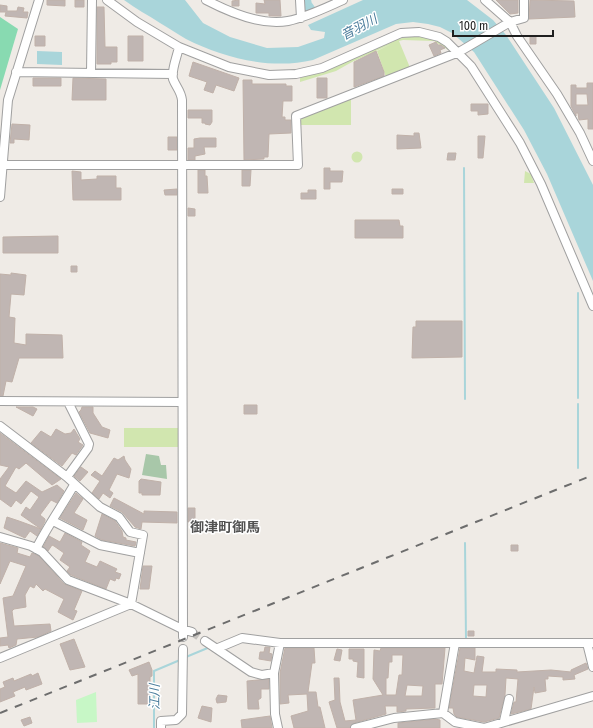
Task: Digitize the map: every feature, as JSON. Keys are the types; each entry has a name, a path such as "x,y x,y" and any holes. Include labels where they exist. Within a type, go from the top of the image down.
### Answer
{"street":[{"path":"0,197 1,165 8,100 39,0"},
{"path":"91,73 92,0"},
{"path":"107,0 137,22 179,47 229,67 269,75 296,74 322,68 401,33 419,32 439,37 447,42 460,51 471,66 506,119 527,155 541,184 593,306"},
{"path":"206,0 227,10 267,21 286,22 301,18 343,0"},
{"path":"300,0 301,18"},
{"path":"485,0 509,23 560,100 593,161"},
{"path":"1,165 298,165 296,116 460,51 509,23 524,18 524,0"},
{"path":"179,47 173,74 176,85 181,93 183,633"},
{"path":"16,72 173,74"},
{"path":"0,401 182,402"},
{"path":"67,477 88,448 89,444 68,402"},
{"path":"0,426 67,477 74,485 100,507 120,517 130,532 143,535 131,604"},
{"path":"36,549 43,534 53,521 74,485"},
{"path":"53,521 100,545 140,553"},
{"path":"0,537 36,549 52,561 68,580 131,604 183,633 192,632"},
{"path":"0,658 131,604"},
{"path":"218,648 242,638 280,643 590,643 593,667"},
{"path":"205,641 218,648 251,672 262,675 274,674"},
{"path":"278,728 275,714 274,674 280,643"},
{"path":"443,713 455,643"},
{"path":"162,728 162,721 176,720 182,714 183,649"},
{"path":"355,728 394,718 443,713 455,722 484,728 593,696"},
{"path":"504,721 509,699"}],"green space":[{"path":"0,17 18,29 0,90"},
{"path":"418,36 438,41 450,49 453,53 434,41 403,40 399,41 411,70 387,80 377,51 391,44 336,71 300,82 300,78 339,65 395,39"},
{"path":"351,97 351,125 300,125 300,118"},
{"path":"355,152 359,152 361,153 361,161 355,162 352,159 352,155"},
{"path":"525,171 531,174 534,183 524,183"},
{"path":"124,428 178,428 178,447 124,447"},
{"path":"146,454 159,456 161,465 166,465 167,479 142,475"},
{"path":"96,692 97,722 77,723 76,700"}],"water":[{"name":"音羽川","path":"124,0 185,0 203,23 230,37 267,48 298,47 324,38 325,32 311,30 308,25 363,0 467,0 493,20 506,35 554,108 593,185 593,281 547,174 524,130 474,52 452,33 440,27 428,24 413,22 396,24 313,60 281,64 264,63 232,57 201,46 183,37"},
{"path":"37,51 62,52 62,65 37,64"}],"building":[{"path":"47,0 65,0 65,6 47,5"},
{"path":"75,0 84,0 84,7 75,7"},
{"path":"239,0 239,6 232,6 232,1"},
{"path":"264,0 280,0 281,16 269,16 269,13 256,13 256,3 265,4"},
{"path":"496,0 518,0 518,13 510,14"},
{"path":"530,0 574,1 575,17 529,19"},
{"path":"0,5 7,6 7,11 17,11 18,7 24,8 23,12 28,12 27,18 5,16 6,12 0,12"},
{"path":"97,7 104,7 105,47 117,47 117,62 111,62 111,64 97,64"},
{"path":"35,36 45,36 45,46 35,46"},
{"path":"128,36 143,36 143,61 128,61"},
{"path":"536,36 536,44 530,44 530,37"},
{"path":"436,42 438,45 445,48 440,50 441,53 434,56 429,45"},
{"path":"376,51 384,72 384,76 354,87 354,62"},
{"path":"193,62 239,78 234,91 216,85 213,93 204,90 207,82 189,76"},
{"path":"33,78 61,78 61,86 33,86"},
{"path":"73,78 106,79 106,100 72,100"},
{"path":"317,78 327,78 327,98 317,98"},
{"path":"243,80 252,80 252,84 286,84 286,86 292,86 292,101 283,101 282,117 285,117 285,120 291,120 291,133 269,134 268,157 264,157 264,159 244,160"},
{"path":"587,83 593,83 593,129 588,129 588,119 579,120 578,113 576,113 576,116 571,106 571,85 576,85 576,88 587,88","holes":["576,94 587,94 588,105 576,105"]},
{"path":"471,104 488,104 488,114 478,115 478,111 471,111"},
{"path":"188,110 212,110 212,122 210,125 202,123 202,118 188,118"},
{"path":"12,124 30,125 29,140 14,139 14,143 10,143"},
{"path":"414,133 419,133 421,148 397,149 397,135 414,136"},
{"path":"478,136 485,136 483,158 478,158"},
{"path":"168,137 177,137 177,150 168,150"},
{"path":"216,138 216,147 204,147 205,154 195,156 195,160 188,160 188,148 194,148 194,139"},
{"path":"448,153 456,153 455,160 447,160"},
{"path":"324,168 330,168 330,171 343,171 342,182 330,182 330,189 324,189"},
{"path":"198,170 205,170 205,176 207,176 208,193 198,193"},
{"path":"242,170 251,170 250,186 242,186"},
{"path":"72,171 81,172 81,180 97,179 97,176 116,176 116,188 121,188 121,200 73,200"},
{"path":"177,189 177,195 165,195 164,190"},
{"path":"392,189 403,189 403,194 392,194"},
{"path":"308,190 316,190 316,199 301,199 301,193 308,193"},
{"path":"188,208 195,209 195,216 188,216"},
{"path":"355,220 399,220 400,226 403,226 403,238 355,238"},
{"path":"58,236 58,253 3,253 3,237"},
{"path":"71,266 77,266 77,272 71,272"},
{"path":"11,273 26,275 24,295 11,294 9,317 15,318 14,343 26,345 26,334 62,335 63,358 19,358 12,382 6,381 3,396 0,396 0,274 11,275"},
{"path":"416,321 462,321 462,357 412,358 413,327 416,327"},
{"path":"244,405 257,405 257,414 244,414"},
{"path":"16,407 33,407 37,409 33,416"},
{"path":"82,407 93,407 93,413 102,427 110,430 108,438 90,433 79,412"},
{"path":"56,429 65,434 71,433 74,429 80,439 78,442 83,445 76,455 72,453 62,466 31,443 41,431 51,437"},
{"path":"0,433 61,479 52,485 26,463 19,469 16,467 5,486 16,493 26,481 42,492 57,485 64,491 57,503 51,500 40,515 45,519 41,529 21,515 26,507 30,510 39,497 31,491 21,504 16,500 11,507 0,499 0,479 9,467 0,465"},
{"path":"124,456 131,469 129,478 117,474 109,490 113,493 110,498 103,493 99,499 92,493 100,481 91,475 95,471 102,476 114,458 118,460"},
{"path":"81,467 88,472 80,481 74,476"},
{"path":"141,479 161,482 160,495 142,495 142,493 139,493 139,481"},
{"path":"76,493 83,499 74,513 87,520 83,530 60,518"},
{"path":"114,498 144,514 144,511 177,512 177,523 142,522 141,529 135,527 122,512 110,506"},
{"path":"188,508 195,508 195,522 188,522"},
{"path":"102,514 115,521 122,531 123,537 126,538 126,540 136,542 135,546 102,540 95,536"},
{"path":"7,517 41,529 37,536 30,531 25,538 4,528"},
{"path":"65,533 82,542 81,545 90,551 85,562 97,567 100,561 117,569 115,572 121,574 119,579 116,578 115,581 110,579 106,589 71,575 67,571 70,567 60,560 64,553 52,545 48,551 43,547 49,536 60,542"},
{"path":"0,543 18,548 17,553 30,557 32,553 39,556 64,584 82,591 74,610 77,611 73,620 58,612 64,599 45,589 43,591 36,584 34,588 30,586 25,595 26,607 14,609 12,611 14,626 50,624 51,631 38,637 17,639 16,645 9,648 8,645 0,646 0,638 8,637 3,598 13,596 26,566 10,561 0,584"},
{"path":"511,545 518,545 518,551 511,551"},
{"path":"143,566 152,566 149,589 140,589"},
{"path":"468,631 474,631 474,636 468,636"},
{"path":"74,639 85,667 70,670 60,644"},
{"path":"265,647 270,647 269,653 272,654 271,661 259,659 260,652 264,652"},
{"path":"285,648 314,648 315,663 312,663 308,692 316,692 318,707 320,707 325,728 294,728 291,716 308,711 307,694 288,695 289,703 280,704 280,673"},
{"path":"381,648 445,648 442,684 435,684 435,708 406,709 406,711 397,712 397,706 385,706 386,714 354,723 350,728 337,728 329,702 335,700 334,678 339,678 340,702 345,721 356,720 353,700 383,695 373,679 374,650 380,651","holes":["392,655 403,655 402,675 399,675 396,695 386,695 386,678 388,678 389,662 392,662","407,685 423,686 422,696 405,696"]},
{"path":"460,648 475,648 475,660 465,658 464,671 474,673 477,656 484,657 482,672 496,672 496,669 517,670 517,672 551,670 571,672 571,670 586,663 588,669 574,675 575,679 563,680 563,677 548,676 548,679 545,679 546,691 535,693 534,687 531,709 511,714 514,702 516,702 518,679 506,678 505,695 499,718 484,722 457,717 454,714 453,708 449,708","holes":["474,685 487,685 486,697 473,696"]},
{"path":"337,649 342,650 340,661 334,660"},
{"path":"349,649 364,649 364,678 357,677 358,662 353,661 353,659 349,659"},
{"path":"149,662 152,670 152,676 150,677 150,704 138,704 138,674 132,676 129,670"},
{"path":"38,673 42,684 26,690 25,687 13,692 15,696 0,702 0,689 5,687 3,682 13,678 14,681 31,674 32,676"},
{"path":"269,679 269,689 261,689 261,698 258,700 259,709 248,709 247,681"},
{"path":"218,695 227,696 226,702 217,703 216,699"},
{"path":"202,706 212,708 211,722 198,718"},
{"path":"270,716 272,728 242,728 241,720"},
{"path":"30,717 32,723 24,726 21,720"},
{"path":"435,719 440,720 440,728 398,728 398,723"}],"waterway":[{"path":"305,0 306,5 311,12"},
{"path":"464,168 465,399"},
{"path":"578,293 578,398"},
{"path":"578,404 578,468"},
{"path":"465,543 466,640"},
{"path":"186,657 210,647"},
{"name":"江川","path":"154,728 154,671 180,660"}],"tunnel":[{"path":"192,632 205,641"}],"railway":[{"path":"0,713 593,475"}],"district":[{"name":"御津町御馬","path":"225,527"}]}
